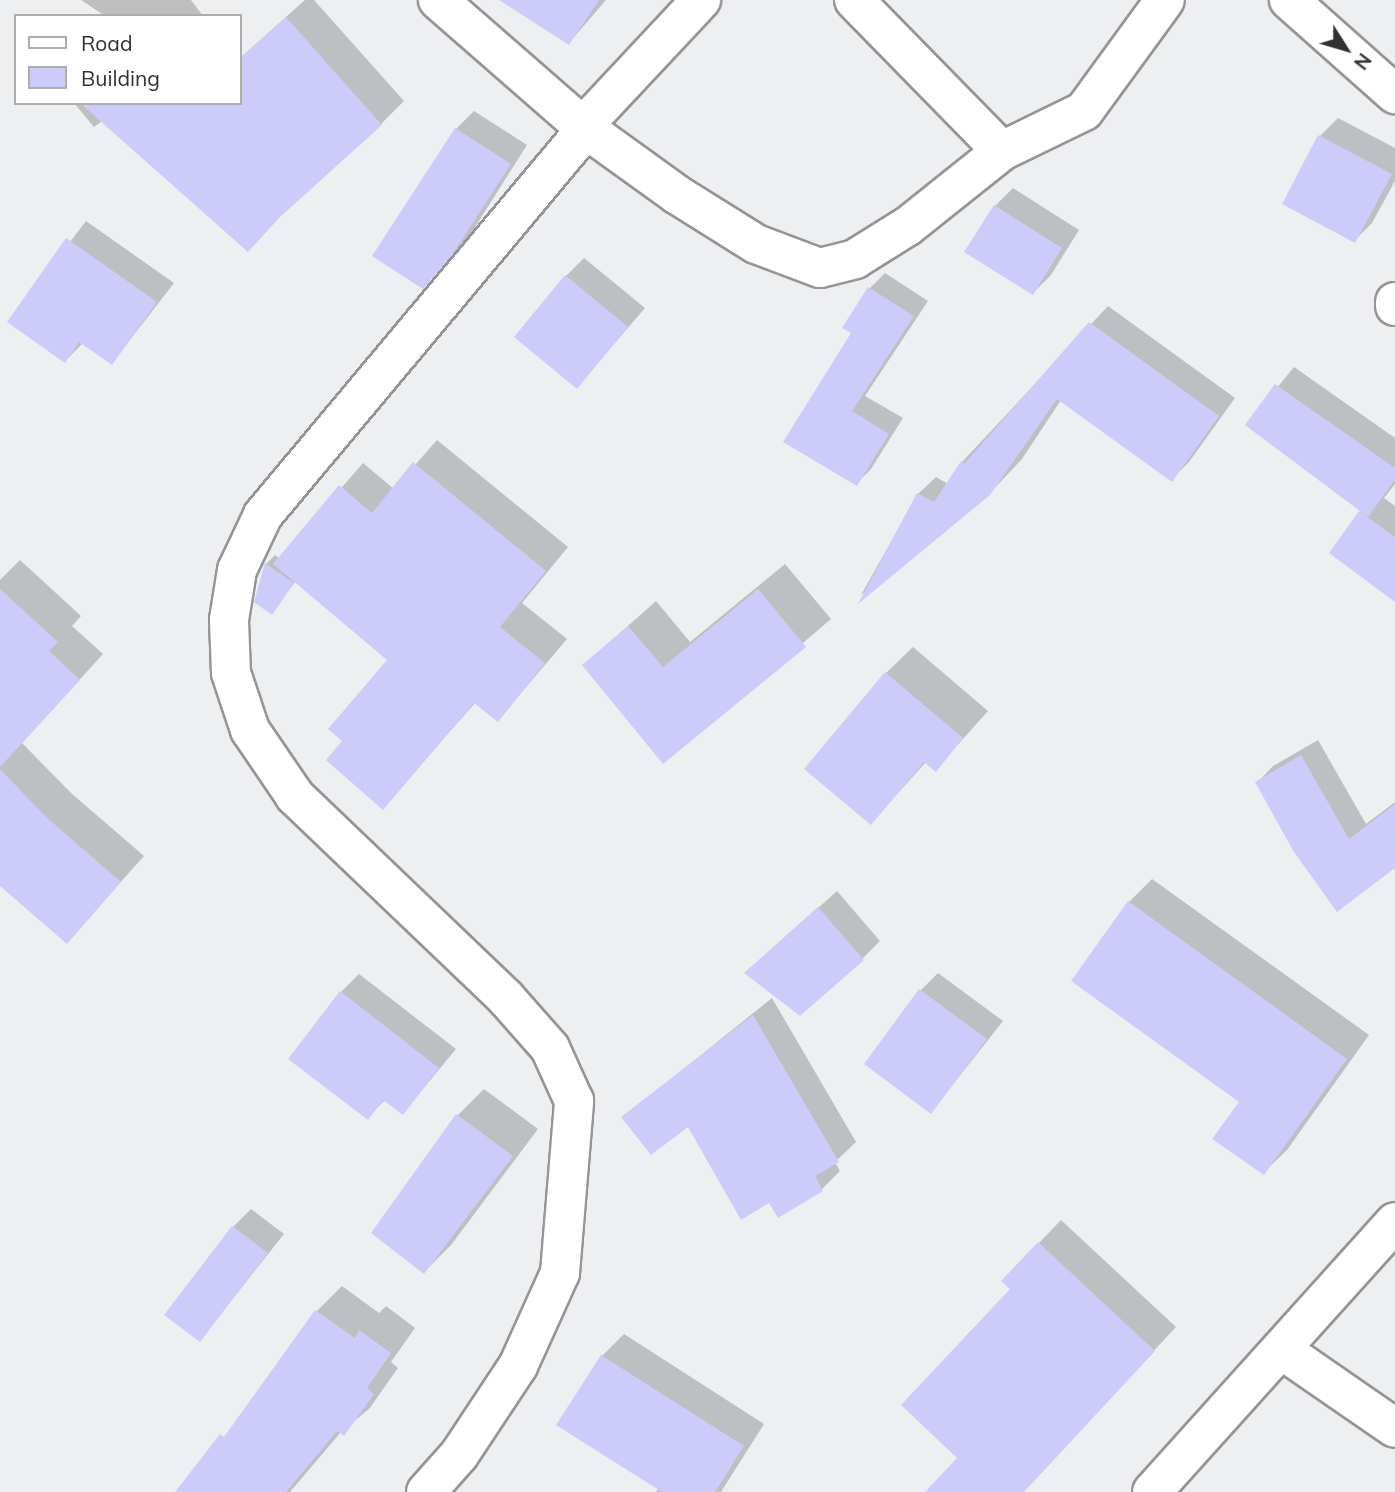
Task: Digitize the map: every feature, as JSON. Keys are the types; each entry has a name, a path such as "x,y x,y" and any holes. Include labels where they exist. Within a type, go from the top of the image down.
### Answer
{"street":[{"path":"438,0 585,126 676,194 756,244 820,268 855,259 908,226 1002,150 1084,111 1165,0"},
{"path":"426,1492 459,1455 519,1366 560,1273 574,1101 550,1048 505,997 295,796 250,730 231,673 229,620 237,570 263,515 585,126 701,0"},
{"path":"854,0 1002,150"},
{"path":"1289,0 1395,94"},
{"path":"1152,1492 1395,1222"},
{"path":"1282,1350 1395,1428"}],"building":[{"path":"499,0 599,0 569,45"},
{"path":"286,17 382,125 280,217 248,252 82,105 242,105 242,56"},
{"path":"455,128 511,164 452,255 423,289 372,256"},
{"path":"1318,135 1392,174 1355,243 1282,204"},
{"path":"994,205 1062,248 1033,295 964,252"},
{"path":"66,238 157,302 112,365 79,342 65,363 7,322"},
{"path":"565,275 628,327 577,389 514,337"},
{"path":"868,287 914,316 852,411 889,434 857,486 783,442 851,333 842,328"},
{"path":"1089,322 1219,416 1172,482 1057,399 990,495 858,604 917,493 934,502 961,461 964,464"},
{"path":"1275,384 1395,468 1395,480 1368,517 1245,425"},
{"path":"413,462 546,571 500,627 545,663 498,722 474,703 383,810 326,760 342,741 328,729 387,660 273,564 339,485 372,513"},
{"path":"1359,511 1395,537 1395,602 1329,553"},
{"path":"265,563 294,583 272,615 254,602"},
{"path":"0,589 58,642 49,651 80,680 0,767"},
{"path":"758,589 806,647 663,764 582,665 628,626 663,667"},
{"path":"885,672 963,738 936,772 924,762 871,825 804,769"},
{"path":"1301,755 1349,839 1395,804 1395,868 1337,912 1294,852 1255,782"},
{"path":"0,769 46,817 121,882 67,944 0,886"},
{"path":"1128,901 1347,1059 1264,1175 1212,1139 1239,1102 1071,981"},
{"path":"818,907 864,960 800,1016 744,973"},
{"path":"919,989 987,1039 931,1114 864,1064"},
{"path":"340,991 439,1068 403,1115 383,1100 368,1120 288,1059"},
{"path":"753,1015 839,1162 815,1176 823,1191 778,1218 769,1203 741,1220 688,1127 651,1155 621,1117"},
{"path":"456,1114 513,1156 424,1274 371,1233"},
{"path":"232,1226 268,1253 200,1342 164,1315"},
{"path":"1038,1242 1155,1351 1024,1492 925,1492 957,1458 901,1405 1010,1289 1001,1281"},
{"path":"315,1310 355,1338 359,1330 391,1353 367,1388 374,1394 344,1436 337,1431 286,1492 175,1492 220,1434 224,1437"},
{"path":"601,1355 744,1446 715,1492 662,1492 556,1425"}]}
